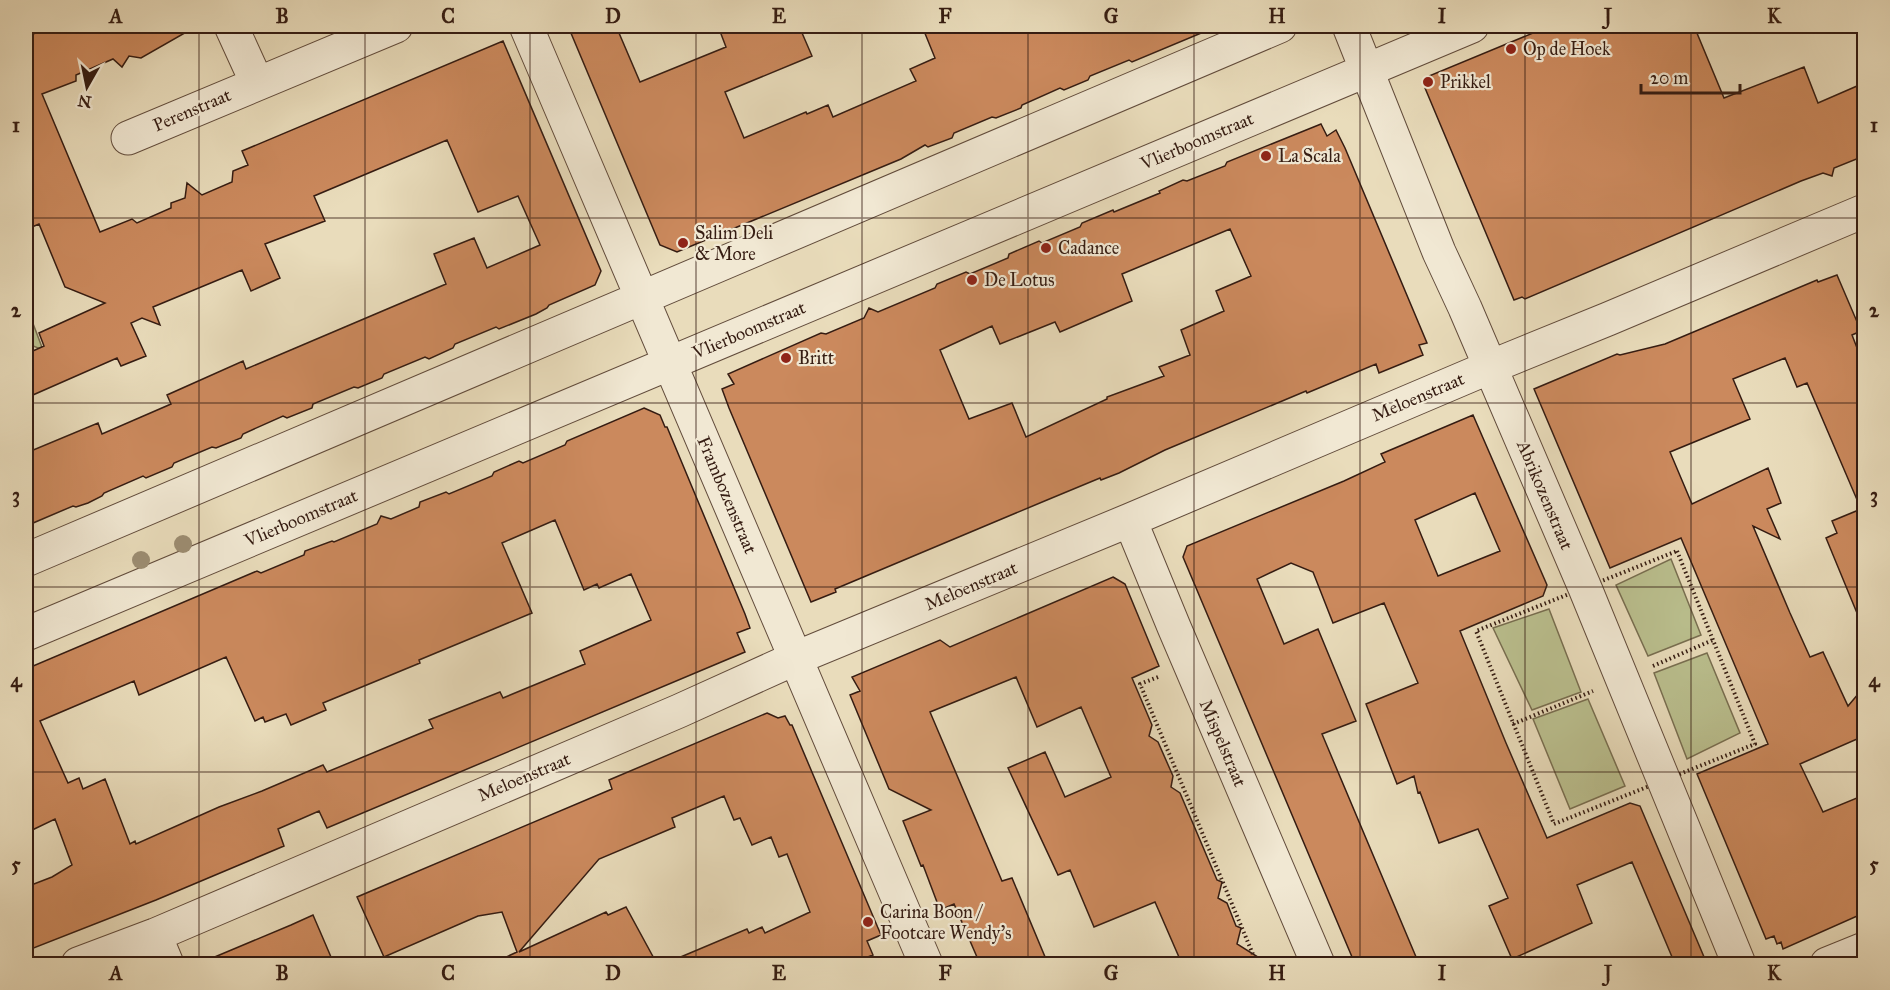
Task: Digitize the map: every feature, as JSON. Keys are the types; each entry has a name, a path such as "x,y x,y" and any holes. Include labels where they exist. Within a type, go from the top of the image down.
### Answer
{"street":[{"path":"231,26 257,83"},
{"name":"Perenstraat","path":"128,138 396,26"},
{"name":"Frambozenstraat","path":"526,26 927,964"},
{"path":"26,560 1280,26"},
{"name":"Abrikozenstraat","path":"1349,26 1439,252 1584,588 1739,964"},
{"name":"Vlierboomstraat","path":"26,634 1472,26"},
{"name":"Meloenstraat","path":"78,964 155,935 679,711 796,658 1130,520 1490,367 1861,221"},
{"name":"Mispelstraat","path":"1130,520 1318,964"},
{"path":"155,935 167,964"},
{"path":"1827,964 1864,949"}],"path":[{"path":"1159,676 1140,684 1257,964"}],"green space":[{"path":"26,305 43,350 28,344"},
{"path":"1671,559 1701,635 1648,656 1616,585"},
{"path":"1549,609 1581,692 1532,710 1493,628"},
{"path":"1707,653 1740,733 1687,759 1654,673"},
{"path":"1588,699 1625,786 1570,809 1533,719"}],"building":[{"path":"52,26 197,26 141,58 129,56 122,67 113,59 76,75 76,81 42,94 100,232 132,219 137,223 171,208 171,203 185,198 187,183 202,195 232,182 233,171 248,165 242,151 503,41 601,271 595,285 549,305 536,314 455,344 453,348 429,359 425,357 384,374 382,378 313,404 312,408 287,418 283,416 243,434 241,438 174,463 172,467 146,478 143,476 104,493 88,503 73,506 26,526 26,453 98,423 102,434 171,404 167,395 243,361 246,369 446,284 434,254 474,238 487,268 540,245 518,196 478,212 447,140 314,196 325,221 265,244 280,278 251,291 242,270 153,307 160,325 142,318 131,323 146,356 121,366 117,358 26,398 26,354 44,346 39,333 105,303 65,287 39,224 32,227 26,209 26,37"},
{"path":"568,26 616,26 640,82 726,47 718,26 799,26 812,56 725,92 744,138 828,105 833,117 916,81 910,69 935,58 922,26 1218,26 1132,62 1129,60 1090,76 1088,80 1064,90 1060,88 1022,105 1021,108 954,133 952,138 928,147 925,145 901,159 677,252 660,245"},
{"path":"1550,26 1694,26 1724,98 1804,67 1818,103 1864,83 1864,156 1834,168 1832,176 1823,173 1801,181 1525,299 1522,297 1514,300 1425,88 1429,76"},
{"path":"1321,124 1327,136 1336,130 1427,343 1419,345 1423,355 1379,373 1376,364 1307,393 1306,391 1165,450 1119,473 1101,480 1100,478 835,589 836,592 811,602 722,389 734,384 728,374 821,333 826,334 864,318 869,308 878,312 935,288 937,284 966,272 970,274 1008,258 1009,254 1039,241 1042,243 1080,227 1082,223 1160,193 1159,191 1183,180 1187,181 1225,166 1227,162","holes":["1230,229 1251,276 1216,291 1224,311 1181,330 1190,355 1159,367 1164,376 1107,397 1026,437 1012,403 969,419 940,350 992,326 1000,344 1055,322 1060,332 1132,301 1122,274"]},
{"path":"1837,275 1861,331 1852,335 1864,366 1864,630 1826,538 1837,533 1832,521 1861,509 1807,383 1797,387 1785,358 1733,379 1750,419 1670,452 1692,504 1768,468 1781,503 1767,509 1780,539 1753,526 1790,613 1810,657 1823,652 1848,706 1864,687 1864,736 1800,764 1823,812 1864,795 1864,913 1783,949 1781,942 1777,944 1774,936 1766,939 1697,774 1768,744 1681,538 1610,568 1534,389 1617,354 1665,344 1817,280 1818,282"},
{"path":"644,408 660,415 745,614 750,628 737,633 745,652 327,828 319,811 278,829 284,846 26,951 26,887 52,877 72,865 55,819 26,833 26,669 257,571 261,573 304,555 305,551 377,524 381,516 391,519 419,507 420,502 446,492 449,494 492,476 494,472 519,461 523,463 565,445 567,441","holes":["555,520 584,590 597,584 599,588 631,574 651,620 580,651 585,664 503,698 500,692 429,720 433,728 327,772 323,765 136,844 135,841 130,844 105,779 83,789 79,778 68,783 40,721 134,681 139,695 226,657 255,721 263,717 265,722 286,714 291,725 326,710 323,703 532,613 502,543"]},
{"path":"1473,415 1547,585 1543,596 1460,631 1506,743 1547,838 1630,803 1640,806 1707,964 1675,964 1632,862 1577,885 1592,923 1512,959 1489,906 1508,898 1478,829 1439,843 1420,792 1418,793 1414,776 1397,784 1366,704 1418,683 1384,603 1333,623 1313,572 1291,563 1257,579 1284,644 1318,629 1356,721 1322,734 1419,964 1355,964 1183,557 1187,546 1385,462 1381,454","holes":["1475,493 1500,551 1438,576 1415,520"]},
{"path":"1113,577 1125,584 1159,666 1132,678 1152,725 1149,736 1158,742 1173,776 1171,787 1180,793 1217,880 1222,882 1218,898 1227,903 1236,926 1241,928 1237,944 1269,964 1182,964 1155,902 1094,927 1070,870 1058,875 1008,768 1045,752 1065,797 1111,777 1081,707 1037,727 1016,677 930,712 1002,881 1012,878 1048,964 980,964 954,904 940,910 903,821 931,810 889,789 850,695 860,691 852,677 940,640 950,647"},
{"path":"767,713 778,718 785,716 792,725 881,935 867,941 873,955 849,964 664,964 747,929 749,933 762,927 765,933 810,912 787,854 779,857 771,837 752,845 740,818 734,820 724,796 672,818 675,827 599,859 519,952 606,912 608,915 626,907 657,964 491,964 517,952 502,912 478,916 384,957 357,897 612,789 609,780"},
{"path":"313,915 334,964 198,964 291,925"}],"place":[{"name":"Op de Hoek","path":"1511,49"},
{"name":"Prikkel","path":"1428,82"},
{"name":"La Scala","path":"1266,156"},
{"name":"Salim Deli & More","path":"683,243"},
{"name":"Cadance","path":"1046,248"},
{"name":"De Lotus","path":"972,280"},
{"name":"Britt","path":"786,358"},
{"name":"Carina Boon / Footcare Wendy's","path":"868,922"}]}
